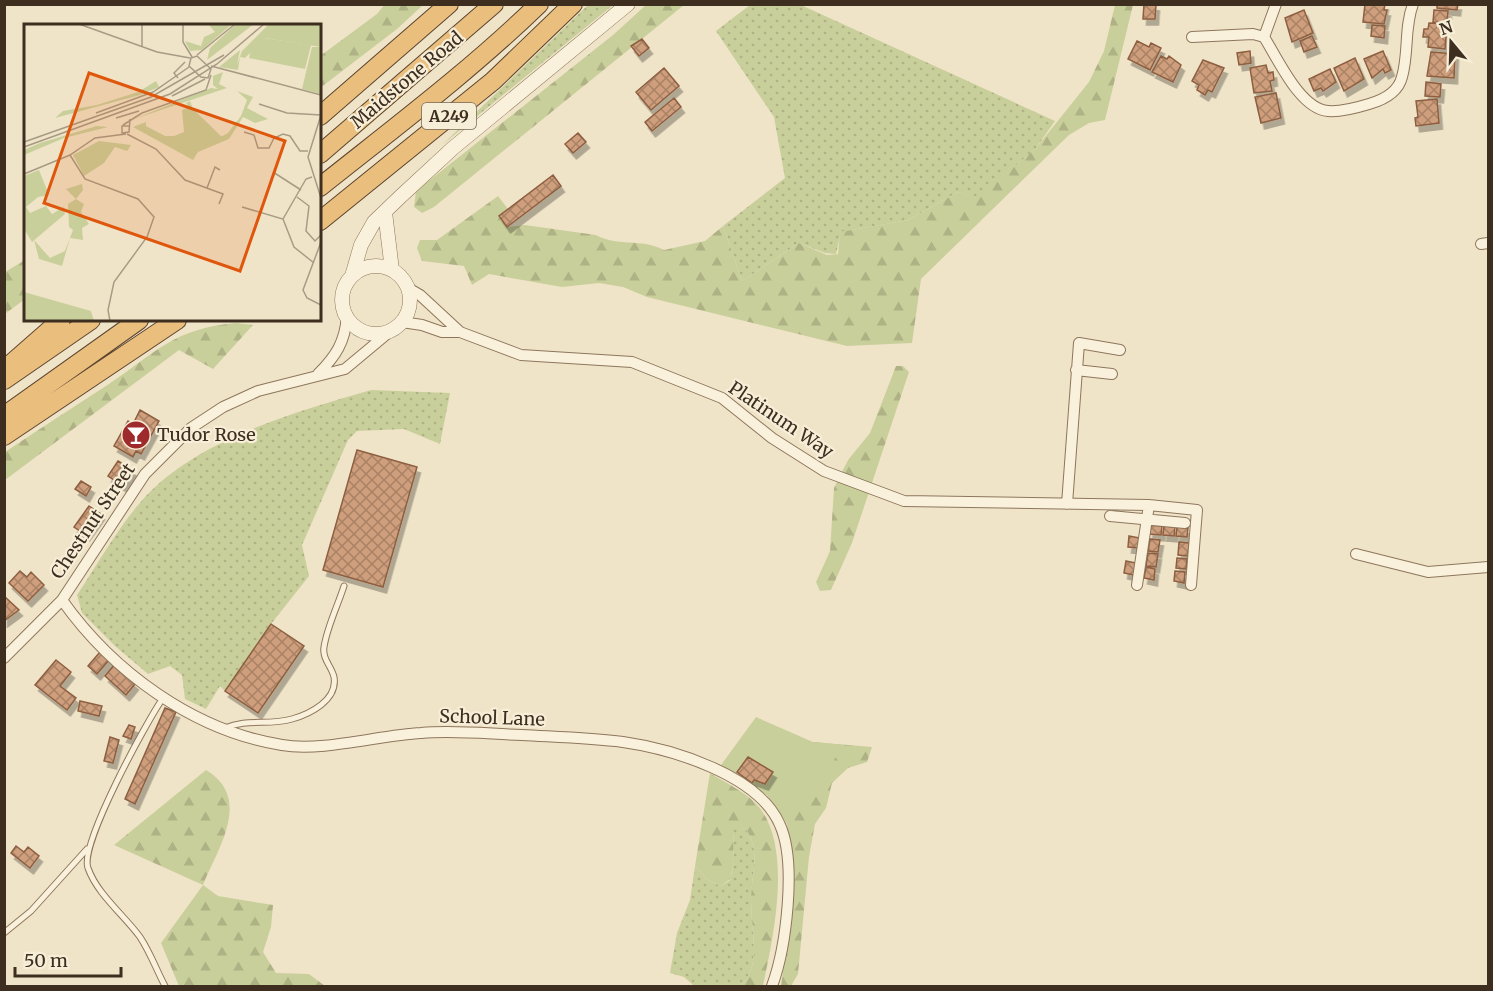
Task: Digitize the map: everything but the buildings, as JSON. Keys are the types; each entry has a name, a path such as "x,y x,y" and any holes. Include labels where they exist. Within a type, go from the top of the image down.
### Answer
{"highway":[{"path":"321,115 449,4"},
{"name":"Maidstone Road","path":"321,153 494,4"},
{"name":"Maidstone Road","path":"321,186 422,107 505,37 539,4"},
{"name":"A249","path":"321,220 493,81 573,4"},
{"path":"4,370 60,321"},
{"path":"4,380 90,321"},
{"path":"4,416 138,321"},
{"path":"4,436 176,321"}],"street":[{"path":"318,374 336,356 345,334 346,316 343,295 352,276 361,245 374,222 453,148 628,4"},
{"path":"1264,38 1276,4"},
{"path":"1192,37 1253,34 1264,38 1301,96 1307,101 1327,111 1355,108 1387,98 1402,78 1408,16 1413,4"},
{"path":"346,316 353,324 372,333 397,326 410,306 408,288 392,270 385,212"},
{"path":"352,276 371,266 392,270"},
{"name":"Platinum Way","path":"408,288 420,295 460,332"},
{"name":"Platinum Way","path":"397,326 422,325 442,332 460,332 521,355 632,362 722,398 772,438 824,471 904,501 1149,505 1197,510 1191,585"},
{"name":"Chestnut Street","path":"4,658 62,600 145,474 191,428 239,399 318,374 345,369 397,326"},
{"path":"1066,504 1079,343 1120,351"},
{"path":"1076,370 1112,374"},
{"path":"1137,585 1145,519 1149,505"},
{"path":"1110,516 1185,523"},
{"path":"1356,554 1428,572 1488,567"},
{"name":"School Lane","path":"62,600 81,626 116,661 164,697 221,729 283,746 433,732 625,742 723,771 766,803 780,825 788,861 789,898 772,987"}],"lane":[{"path":"221,729 240,721 280,723 297,718 325,703 333,690 334,678 326,661 324,648 344,586"},
{"path":"4,933 31,910 88,848 145,724 164,697"},
{"path":"88,848 87,866 93,878 141,939 165,987"}],"green space":[{"path":"385,4 423,5 397,29 321,87 321,55 377,14"},
{"path":"589,4 613,5 442,145"},
{"path":"646,5 684,5 434,207 422,213 414,207 416,191 613,35"},
{"path":"750,5 801,5 1055,121 1036,148 979,198 958,192 908,220 841,232 836,254 825,253 799,243 742,281 723,226 785,178 774,117 716,31"},
{"path":"1115,5 1133,5 1105,120 1089,123 1069,135 921,279 912,343 847,346 647,297 623,287 599,283 562,287 489,274 472,285 464,266 422,261 417,248 420,240 437,240 498,196 508,209 499,216 507,227 525,225 596,235 612,241 647,244 664,250 705,241 723,226 742,281 799,243 827,255 838,254 840,232 908,220 958,192 979,197 1036,148 1089,82 1104,51"},
{"path":"24,261 24,300 5,314 5,272"},
{"path":"236,323 253,325 213,369 179,350 5,480 5,452 167,343 197,330"},
{"path":"896,366 903,366 909,372 852,543 831,590 820,591 816,582 830,551 834,488 848,460 870,433"},
{"path":"371,390 450,393 440,444 404,429 357,431 348,440 302,545 309,576 271,624 225,691 220,686 206,709 185,699 182,675 170,666 148,674 115,646 82,613 77,595 122,525 161,482 186,463 246,432 310,408"},
{"path":"756,717 813,742 845,745 787,824 767,795 721,765","holes":["748,757 773,772 765,784 754,780 751,782 738,772"]},
{"path":"813,742 872,747 867,762 848,768 832,783 826,808 815,824 809,857 798,974 791,986 781,986 793,899 787,824"},
{"path":"206,770 220,781 227,795 230,809 223,840 203,885 114,845"},
{"path":"710,773 742,792 759,807 769,825 775,846 778,894 763,986 742,986 751,970 754,952 751,900 754,854 750,836 745,828 733,830 734,862 730,879 721,886 709,881 695,866"},
{"path":"745,828 750,836 754,854 751,900 754,952 751,970 742,986 694,986 684,977 670,973 677,933 690,900 695,866 709,881 721,886 730,880 734,862 733,829"},
{"path":"203,885 218,896 273,905 271,927 263,952 276,973 309,974 325,986 179,986 161,943"}],"place":[{"name":"Tudor Rose","path":"136,435"}]}
